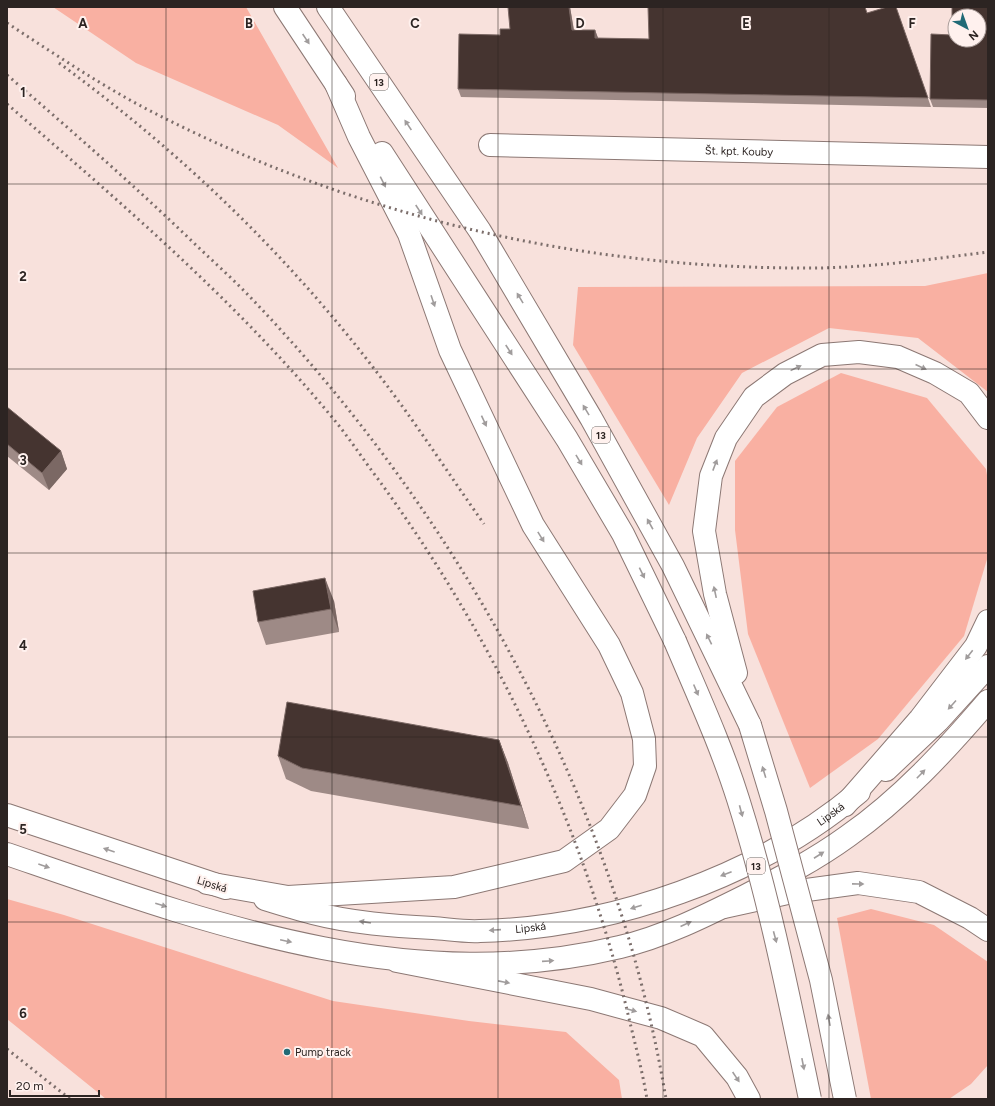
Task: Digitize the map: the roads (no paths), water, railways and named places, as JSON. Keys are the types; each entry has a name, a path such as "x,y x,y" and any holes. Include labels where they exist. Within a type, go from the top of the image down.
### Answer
{"main road":[{"name":"13","path":"285,7 566,439 623,534 675,641 714,731 738,799 784,968 810,1099"},
{"name":"13","path":"328,7 480,231 583,404 673,566 750,725 776,811 821,980 845,1099"},
{"path":"207,883 288,897 379,892 454,887 564,862 609,829 635,795 645,766 644,739 632,693 609,645 533,526 450,350 409,234 359,137 336,84"},
{"name":"Št. kpt. Kouby","path":"490,145 988,157"},
{"path":"750,725 715,594 704,531 711,476 726,438 754,397 785,374 822,355 859,352 898,357 935,373 969,393 988,418"},
{"path":"844,805 920,719 976,646 988,621"},
{"name":"Lipská","path":"7,815 207,883 315,913 386,925 479,932 550,926 613,914 673,894 735,870 794,840 844,805 890,767 938,721 988,666"},
{"path":"397,961 486,965 560,960 622,947 678,927 724,907 803,866 850,836 909,786 954,740 988,701"},
{"path":"7,854 123,894 255,934 328,950 397,961 591,999 661,1018 704,1036 738,1077 749,1099"},
{"path":"724,907 792,892 858,883 919,892 970,918 988,930"}],"railway":[{"path":"7,23 105,86 139,105 216,143 295,175 376,203 458,226 541,244 626,257 711,265 797,268 845,267 988,252"},
{"path":"59,63 149,133 232,209 272,249 347,334 382,379 484,524"},
{"path":"7,75 80,138 175,225 252,299 327,384 397,474 461,569 518,669 568,772 609,879 642,988 666,1099"},
{"path":"7,104 134,215 256,332 294,373 349,439 420,540 459,602 495,666 528,732 558,800 585,868 608,939 627,1010 647,1099"},
{"path":"7,1049 70,1099"}],"place":[{"name":"Pump track","path":"287,1052"}]}
